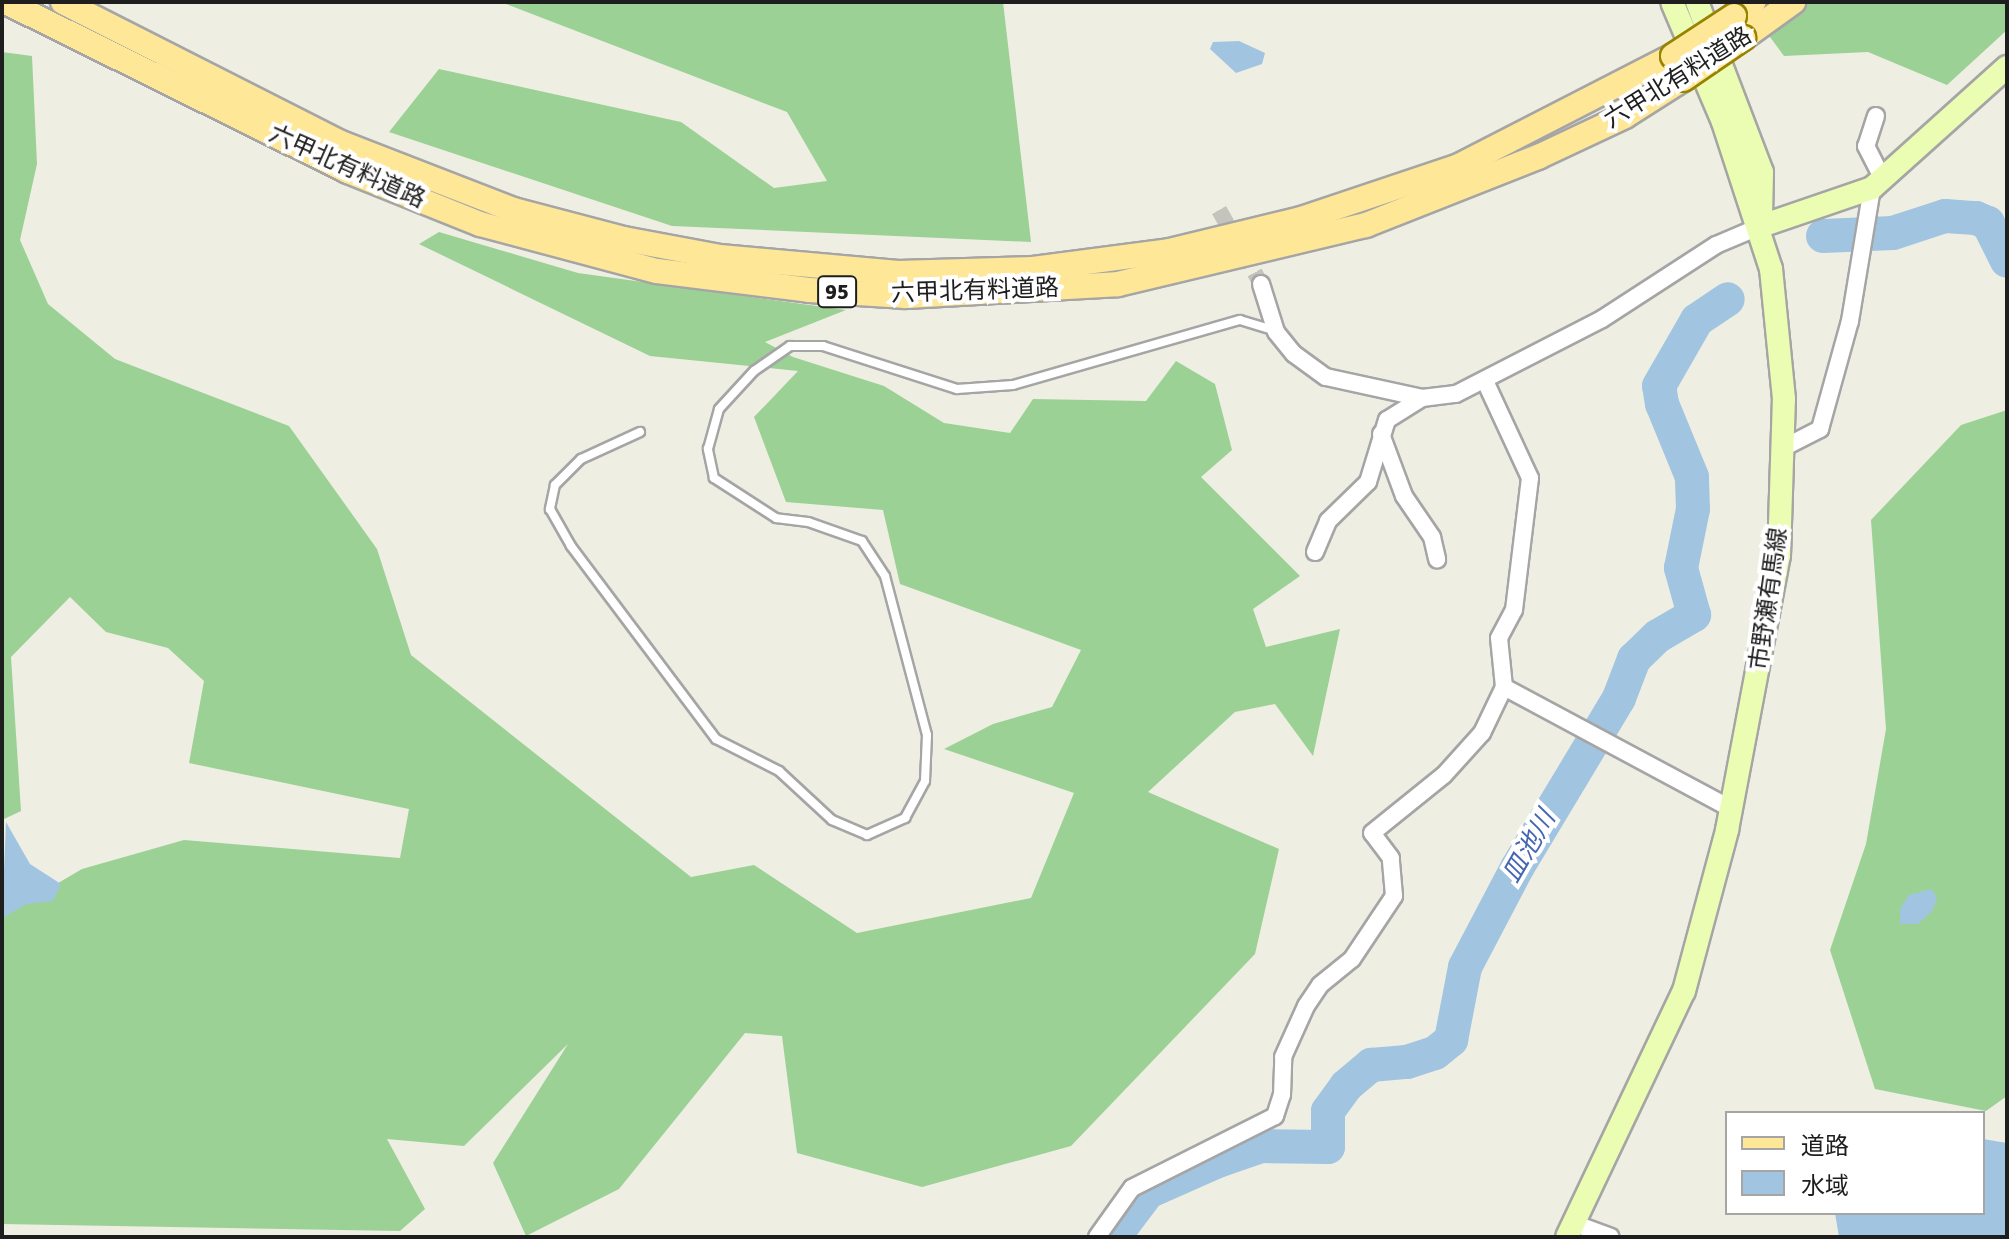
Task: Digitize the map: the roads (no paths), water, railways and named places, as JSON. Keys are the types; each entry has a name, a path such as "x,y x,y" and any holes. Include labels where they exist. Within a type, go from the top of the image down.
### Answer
{"main road":[{"name":"六甲北有料道路","path":"6,2 348,171 480,224 657,271 906,296 1118,284 1366,225 1538,157 1625,116 1683,79 1743,19"},
{"name":"六甲北有料道路","path":"63,2 341,143 514,210 624,239 720,257 898,273 1033,269 1154,253 1301,219 1459,166 1743,19 1793,2"},
{"path":"1672,2 1705,74 1761,226"},
{"path":"1697,2 1762,172 1761,226"},
{"path":"1761,226 1877,183 2007,67"},
{"name":"市野瀬有馬線","path":"1570,1230 1684,991 1732,809 1770,624 1783,448 1774,298 1761,226"}],"street":[{"path":"1783,448 1820,429 1825,415 1850,321 1877,183 1866,146 1876,116"},
{"path":"1261,284 1276,332 1294,354 1326,377 1422,398 1456,394 1485,381 1533,351 1602,319 1716,245 1761,226"},
{"path":"1097,1237 1132,1188 1275,1116 1282,1095 1283,1057 1306,1006 1320,985 1352,959 1394,896 1391,858 1372,833 1444,775 1482,733 1504,687 1499,638 1514,610 1530,478 1485,381"},
{"path":"1315,552 1328,521 1368,482 1387,420 1422,398"},
{"path":"1381,434 1404,496 1432,537 1437,559"},
{"path":"1504,687 1732,809"},
{"path":"1570,1230 1611,1237"}],"lane":[{"path":"640,432 581,459 555,485 550,509 571,546 716,739 779,771 832,820 867,835 905,818 925,781 927,735 885,576 862,541 836,529 776,518 714,478 708,449 719,409 754,371 790,346 823,346 957,389 1013,385 1240,320 1276,332"}],"water":[{"path":"1239,41 1265,53 1262,64 1236,73 1210,49 1213,42"},
{"path":"6,822 30,864 61,884 53,901 27,904 2,918"},
{"path":"1932,889 1937,899 1932,911 1918,924 1900,924 1900,909 1909,895"},
{"path":"1985,1139 2007,1143 2007,1237 1839,1237 1835,1215 1985,1215"}],"waterway":[{"name":"皿池川","path":"1823,236 1893,233 1945,216 1976,218 1988,223 2007,261"},
{"name":"皿池川","path":"1114,1237 1148,1192 1218,1161 1261,1146 1328,1147 1328,1111 1346,1086 1371,1065 1407,1062 1435,1053 1451,1040 1465,967 1517,868 1619,698 1634,659 1658,636 1694,615 1681,568 1693,509 1692,477 1662,404 1659,386 1697,320 1728,299"}],"tunnel":[{"path":"1219,210 1261,284"}]}
